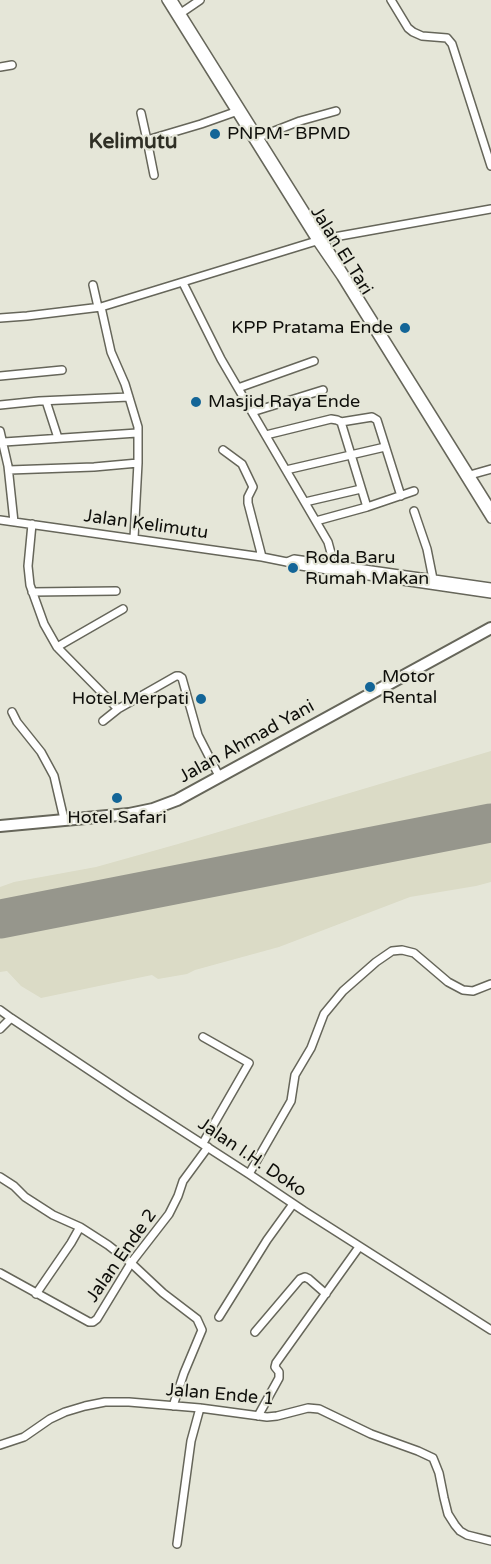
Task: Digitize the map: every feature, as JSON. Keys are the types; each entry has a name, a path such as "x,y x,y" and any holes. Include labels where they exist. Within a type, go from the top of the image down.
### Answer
{"highway":[{"name":"Jalan Ahmad Yani","path":"0,826 129,814 153,809 177,800 491,628"}],"street":[{"name":"Jalan El Tari","path":"166,0 235,112 320,240"},
{"name":"Jalan El Tari","path":"173,0 259,137 341,277 491,508"},
{"path":"181,13 200,0"},
{"path":"391,0 408,28 413,32 422,36 447,38 453,44 491,166"},
{"path":"0,67 12,65"},
{"path":"259,137 300,121 336,111"},
{"path":"147,140 235,112"},
{"path":"141,113 154,175"},
{"path":"0,318 99,307 320,240 491,209"},
{"path":"183,283 221,359 328,542 332,553 331,568"},
{"path":"93,285 111,352 135,415 138,433 134,538"},
{"path":"238,388 314,361"},
{"path":"0,376 62,370"},
{"path":"252,412 323,390"},
{"path":"0,405 129,397"},
{"path":"46,401 58,438"},
{"name":"Jalan El Tari","path":"428,413 491,519"},
{"path":"266,435 331,419 341,422 376,418 401,496"},
{"path":"341,422 367,507"},
{"path":"0,431 9,470 14,522"},
{"path":"3,442 138,433"},
{"path":"286,470 385,447"},
{"path":"223,450 242,464 253,487 248,503 262,557"},
{"path":"9,470 84,468 138,463"},
{"path":"470,475 491,469"},
{"path":"305,502 361,489"},
{"path":"316,521 414,491"},
{"path":"414,511 427,549 433,579"},
{"name":"Jalan Kelimutu","path":"0,520 287,562 294,559 331,568"},
{"path":"32,525 28,566 30,585 44,624 57,647 118,709"},
{"path":"331,568 491,587"},
{"path":"331,568 491,594"},
{"path":"32,592 116,591"},
{"path":"57,647 123,609"},
{"path":"103,721 118,709 176,676 182,678 198,735 219,776"},
{"path":"12,712 51,767 64,819"},
{"path":"249,1173 291,1101 295,1075 311,1048 324,1014 344,991 376,962 392,951 414,952 448,982 462,990 473,991 491,984"},
{"name":"Jalan I.H. Doko","path":"0,1010 293,1204 491,1330"},
{"path":"0,1029 11,1018"},
{"name":"Jalan Ende 2","path":"0,1273 89,1322 97,1319 131,1263 169,1214 183,1180 206,1145 249,1063 202,1037"},
{"path":"0,1177 52,1215 80,1227 108,1245 197,1319 202,1330 173,1406"},
{"path":"219,1317 267,1240 293,1204"},
{"path":"36,1294 80,1227"},
{"path":"258,1416 279,1378 276,1363 359,1247"},
{"path":"255,1332 300,1279 307,1277 326,1294"},
{"name":"Jalan Ende 1","path":"0,1445 24,1437 50,1419 65,1412 105,1402 200,1408 258,1416 278,1416 308,1408 319,1409 388,1441 433,1458 448,1514 455,1525 467,1535 491,1541"},
{"path":"177,1545 191,1441 200,1408"}],"shaded area":[{"path":"491,751 491,882 410,897 279,947 187,974 158,979 152,975 41,998 21,986 7,971 0,972 0,887 14,882 96,867"}],"runway":[{"path":"0,919 491,823"}],"place":[{"name":"PNPM- BPMD","path":"215,134"},
{"name":"KPP Pratama Ende","path":"405,328"},
{"name":"Masjid Raya Ende","path":"196,402"},
{"name":"Roda Baru Rumah Makan","path":"293,568"},
{"name":"Motor Rental","path":"370,687"},
{"name":"Hotel Merpati","path":"201,699"},
{"name":"Hotel Safari","path":"117,798"}],"district":[{"name":"Kelimutu","path":"133,142"}]}
